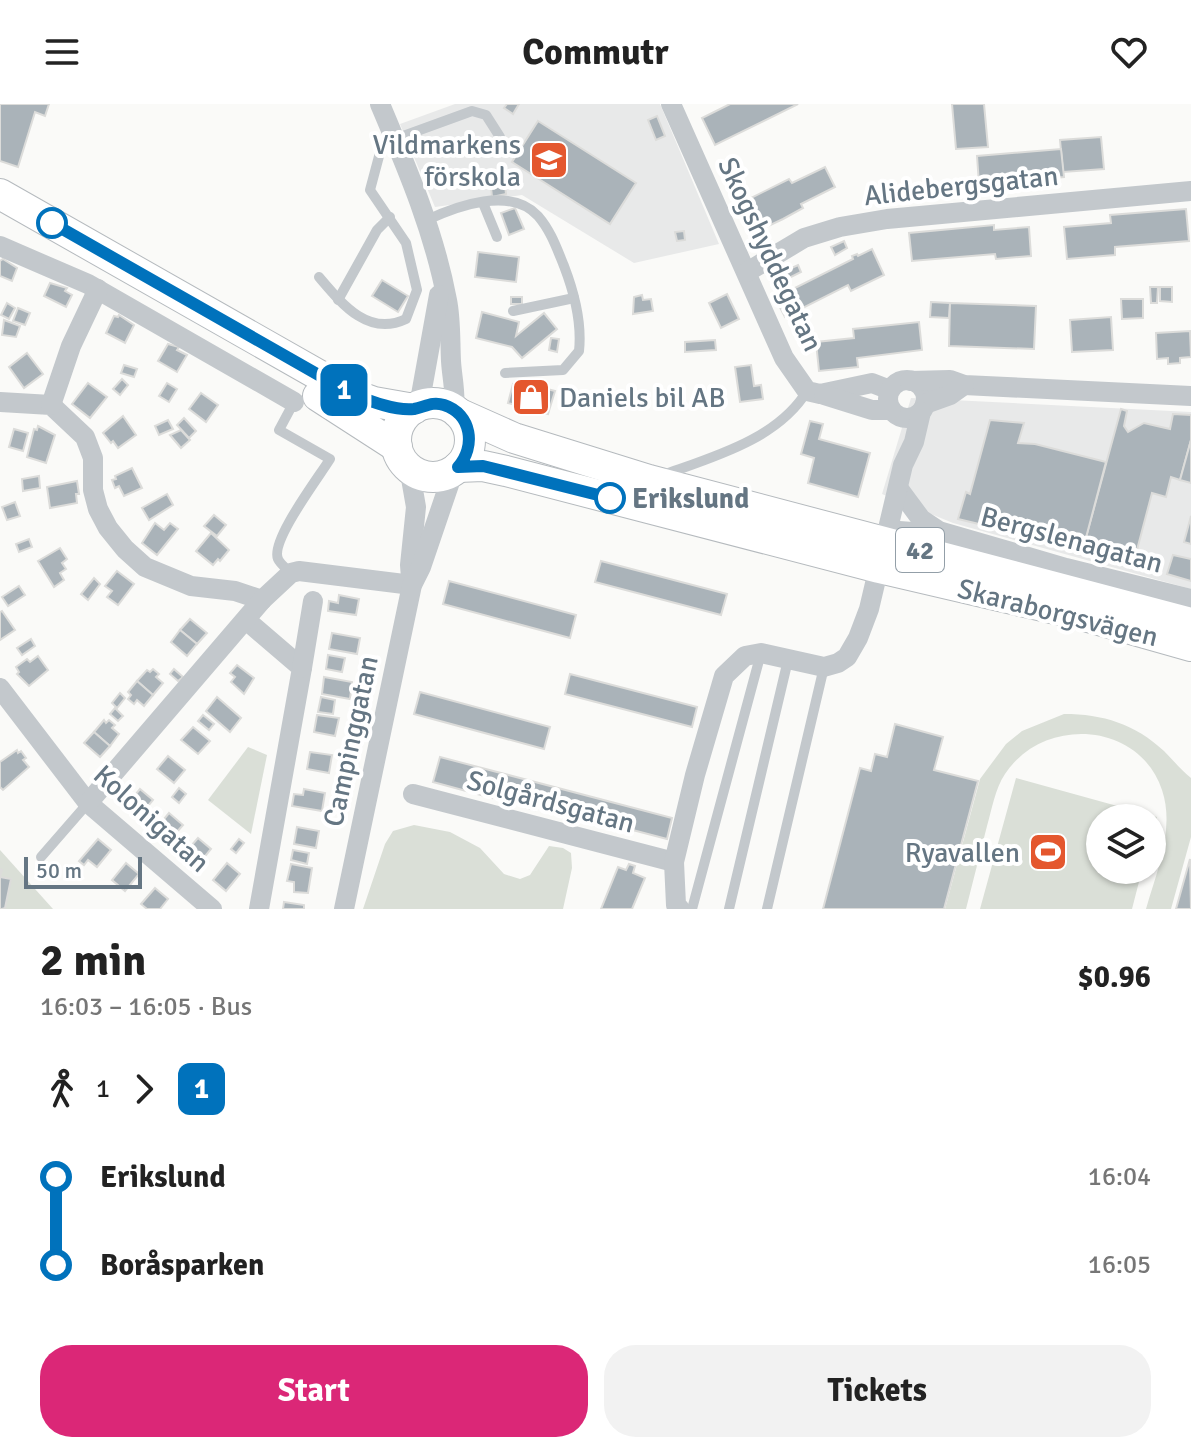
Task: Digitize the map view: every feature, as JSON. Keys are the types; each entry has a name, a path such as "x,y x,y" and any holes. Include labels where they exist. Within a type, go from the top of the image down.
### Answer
{"main road":[{"name":"42","path":"0,194 352,394 374,402 416,408 437,404 456,411"},
{"name":"42","path":"0,214 345,412 429,476 440,476 456,468"},
{"path":"403,457 399,428 405,417 416,408"},
{"path":"456,411 466,425 470,442 467,453 456,468"},
{"name":"Skaraborgsvägen","path":"456,411 514,438 649,480 1191,623"},
{"name":"Skaraborgsvägen","path":"456,468 483,466 878,542 1085,616 1191,646"}],"street":[{"path":"380,104 389,142 427,220 443,284 456,411"},
{"name":"Skogshyddegatan","path":"671,104 784,358 814,392"},
{"name":"Alidebergsgatan","path":"747,272 804,238 840,227 887,219 1191,191"},
{"path":"0,246 98,289 294,402"},
{"path":"416,408 430,355 437,300 443,284"},
{"path":"51,405 71,346 98,289"},
{"path":"903,465 902,434 893,405 896,383 950,380 964,385 1191,396"},
{"path":"680,909 676,905 674,862 724,676 745,656 761,653 824,667 847,657 854,645 869,609 878,542 903,465 914,442 926,398 921,387 910,381"},
{"path":"814,392 872,383 909,418 964,385"},
{"path":"0,402 51,405 85,437 93,458 93,490 98,509 125,549 145,567 191,586 235,591 262,600"},
{"name":"Campinggatan","path":"403,457 416,507 410,565 412,585"},
{"name":"Campinggatan","path":"344,909 412,585 456,468"},
{"name":"Bergslenagatan","path":"898,488 921,519 939,531 1066,568 1191,599"},
{"path":"88,803 262,600 291,573 311,571 412,585"},
{"path":"259,909 313,601"},
{"path":"246,620 302,668"},
{"name":"Kolonigatan","path":"0,688 88,803 212,909"},
{"name":"Solgårdsgatan","path":"413,794 674,862"}],"lane":[{"path":"319,277 345,308 372,323 392,326 406,319 417,290 406,243 370,190 389,142 472,111 486,115 500,137"},
{"path":"427,220 452,208 483,203 514,203 527,207 537,215 556,246 574,298 579,351 563,370 505,373"},
{"path":"483,203 497,237"},
{"path":"338,300 377,230 390,217"},
{"path":"513,311 574,298"},
{"path":"649,480 712,456 772,428 814,392"},
{"path":"291,573 278,560 277,547 330,459 279,430 294,402"},
{"name":"Bergslenagatan","path":"878,542 939,531"},
{"path":"692,909 761,653"},
{"path":"729,909 788,660"},
{"path":"767,909 824,667"},
{"path":"41,857 88,803"}],"shaded area":[{"name":"Vildmarkens förskola","path":"455,104 660,104 719,244 634,263 522,195 435,207 400,124"},
{"path":"911,398 1191,412 1191,589 953,523 882,494"},
{"path":"1064,714 1118,722 1153,742 1191,778 1191,837 1171,909 1146,909 1153,884 1166,884 1167,820 1162,790 1150,767 1133,750 1112,739 1089,734 1065,735 1042,742 1022,755 1005,774 994,799 966,909 945,909 980,779 1006,744 1022,731"},
{"path":"248,747 267,755 251,834 208,800"},
{"name":"Ryavallen","path":"1016,778 1110,804 1086,804 1086,884 1138,884 1132,909 980,909"},
{"path":"414,825 450,832 480,848 504,874 520,879 530,875 549,846 563,848 571,853 572,868 563,909 363,909 385,844 393,831"},
{"path":"0,850 53,909 0,909"}],"building":[{"path":"0,104 49,104 45,116 35,112 18,167 0,161"},
{"path":"507,104 519,104 513,114 504,108"},
{"path":"730,104 798,104 715,145 702,118"},
{"path":"952,104 984,104 988,147 956,149"},
{"path":"657,116 665,136 656,140 648,120"},
{"path":"538,121 636,183 610,224 512,162"},
{"path":"1101,137 1104,169 1063,172 1060,140"},
{"path":"1061,149 1064,177 979,184 977,156"},
{"path":"825,167 835,187 801,204 803,208 753,233 739,204 789,179 792,183"},
{"path":"505,185 506,194 492,197 491,187"},
{"path":"515,208 524,229 509,235 501,213"},
{"path":"1186,209 1189,241 1115,247 1115,255 1067,259 1064,227 1111,223 1110,215"},
{"path":"994,225 994,230 1029,227 1031,256 996,259 995,254 912,261 909,233"},
{"path":"684,231 685,240 677,241 675,232"},
{"path":"844,241 847,248 835,255 831,247"},
{"path":"872,249 884,275 851,291 848,285 785,317 775,298 853,259 852,256"},
{"path":"478,252 519,257 516,282 475,277"},
{"path":"3,259 17,268 12,281 0,276 0,261"},
{"path":"798,265 801,272 789,278 785,271"},
{"path":"382,280 408,296 398,312 372,296"},
{"path":"50,283 67,288 65,291 72,295 66,307 44,296"},
{"path":"1150,287 1158,287 1157,303 1151,303"},
{"path":"1160,287 1172,287 1172,302 1160,301"},
{"path":"727,294 739,319 721,328 709,303"},
{"path":"642,295 643,300 651,299 653,311 633,314 634,297"},
{"path":"511,297 522,297 522,304 511,304"},
{"path":"1121,299 1143,299 1143,318 1122,319"},
{"path":"931,302 950,303 949,318 930,317"},
{"path":"7,303 15,308 9,319 1,315"},
{"path":"950,303 1036,306 1034,349 949,346"},
{"path":"18,308 30,313 25,325 13,321"},
{"path":"482,312 519,322 516,336 544,313 557,329 522,358 512,347 476,338"},
{"path":"119,315 134,325 125,343 106,333 114,316"},
{"path":"1111,317 1113,350 1072,352 1070,320"},
{"path":"4,320 20,326 16,337 2,335"},
{"path":"919,322 922,350 857,358 858,367 819,371 816,342 854,338 853,329"},
{"path":"1190,331 1191,357 1180,358 1180,363 1168,364 1168,358 1157,359 1156,333"},
{"path":"551,338 559,339 557,352 549,350"},
{"path":"715,340 716,350 685,352 685,342"},
{"path":"168,344 179,347 177,350 187,355 177,372 158,361"},
{"path":"27,353 43,374 24,388 9,367"},
{"path":"124,365 137,369 134,377 121,373"},
{"path":"751,365 754,386 761,385 763,399 740,402 735,367"},
{"path":"122,379 128,385 120,395 113,389"},
{"path":"88,383 107,397 90,418 72,404"},
{"path":"167,383 177,389 169,402 159,396"},
{"name":"Daniels bil AB","path":"524,383 555,391 548,414 508,403 513,384 523,387"},
{"path":"201,393 218,405 206,422 189,409"},
{"path":"1121,409 1127,411 1124,426 1128,432 1144,423 1170,429 1173,414 1191,415 1191,440 1180,480 1171,477 1166,497 1152,493 1133,565 1082,552"},
{"path":"123,416 136,435 118,448 103,433"},
{"path":"184,418 196,431 189,438 177,425"},
{"path":"168,420 173,429 159,435 155,426"},
{"path":"990,420 1024,423 1018,443 1035,444 1106,462 1083,549 958,519 966,492 970,494"},
{"path":"810,421 823,424 819,439 870,453 858,497 808,483 814,458 801,454"},
{"path":"38,426 55,435 46,463 27,457 34,429 37,430"},
{"path":"14,429 28,433 23,451 9,447"},
{"path":"181,430 190,440 181,448 170,435"},
{"path":"1191,440 1191,483 1180,480"},
{"path":"132,468 142,488 124,496 112,480"},
{"path":"39,476 40,488 23,491 22,479"},
{"path":"77,481 77,503 50,508 47,487"},
{"path":"167,494 173,505 149,520 142,508"},
{"path":"15,502 20,516 7,520 2,507"},
{"path":"214,515 226,525 217,536 204,526"},
{"path":"1191,516 1191,544 1184,542"},
{"path":"155,523 164,530 170,523 178,529 157,555 142,543"},
{"path":"211,533 229,550 213,565 196,551"},
{"path":"29,539 32,547 19,552 16,544"},
{"path":"60,548 67,559 62,563 66,569 60,573 64,580 54,587 38,561"},
{"path":"1173,555 1191,559 1191,581 1167,574"},
{"path":"601,561 727,594 721,615 595,582"},
{"path":"117,571 134,584 118,605 107,597 112,591 105,586"},
{"path":"94,578 100,584 88,600 81,594"},
{"path":"449,581 576,615 570,638 443,604"},
{"path":"19,586 25,595 8,606 2,597"},
{"path":"339,595 359,599 356,615 328,611 329,601 338,603"},
{"path":"0,612 15,630 0,640"},
{"path":"190,619 207,633 197,644 180,630"},
{"path":"180,630 197,644 187,656 171,642"},
{"path":"332,633 360,638 357,654 329,649"},
{"path":"31,639 35,646 22,655 17,648"},
{"path":"328,655 345,658 342,672 326,669"},
{"path":"38,656 48,670 29,686 17,674 16,667"},
{"path":"237,665 254,678 244,694 231,682 235,677 230,673"},
{"path":"153,669 163,683 153,695 137,681 147,670 150,672"},
{"path":"174,669 183,677 178,681 170,674"},
{"path":"570,674 697,707 692,727 565,694"},
{"path":"324,677 352,682 350,699 322,694"},
{"path":"137,681 153,695 144,706 137,700 134,704 128,699 131,695 128,692"},
{"path":"420,692 550,727 544,749 414,714"},
{"path":"120,693 125,698 117,708 112,703"},
{"path":"217,697 241,718 230,732 206,711"},
{"path":"321,697 335,700 333,714 318,712"},
{"path":"115,708 123,716 118,721 110,714"},
{"path":"203,715 214,724 209,730 198,721"},
{"path":"317,715 339,718 335,736 314,732"},
{"path":"104,720 115,725 112,728 119,734 110,746 94,732"},
{"path":"895,724 943,737 934,770 978,781 944,909 823,909 860,768 871,771 875,754 887,757"},
{"path":"193,727 210,741 198,754 181,740"},
{"path":"94,732 110,746 100,757 84,743"},
{"path":"17,750 26,758 23,760 29,767 3,790 0,787 0,762"},
{"path":"310,752 332,755 329,773 307,769"},
{"path":"168,756 185,770 174,783 157,769"},
{"path":"440,757 672,818 667,839 537,805 535,810 508,802 509,798 493,793 492,798 433,782"},
{"path":"179,788 186,794 179,803 172,797"},
{"path":"140,789 153,800 139,817 126,806"},
{"path":"304,789 325,793 322,811 292,806 294,794 303,795"},
{"path":"169,813 183,825 168,842 155,830"},
{"path":"297,827 319,831 316,848 294,844"},
{"path":"198,838 211,849 197,866 183,855"},
{"path":"98,839 111,850 97,867 88,860 84,865 79,861"},
{"path":"239,839 244,843 236,853 231,849"},
{"path":"293,850 309,853 307,864 291,860"},
{"path":"1190,859 1191,909 1176,909"},
{"path":"126,863 139,874 125,891 112,880"},
{"path":"227,863 240,874 226,891 213,880"},
{"path":"291,864 312,868 308,893 294,892 294,882 287,881"},
{"path":"629,864 635,866 633,873 645,878 632,909 601,909 618,867 626,870"},
{"path":"0,877 11,879 5,908 2,909 0,909"},
{"path":"155,888 168,899 160,909 147,909 141,904"},
{"path":"284,902 304,905 304,909 283,909"}],"bus line":[{"name":"1","path":"52,223 352,394 392,406 414,409 437,404 454,410 466,425 470,442 465,459 458,467 483,466 610,498"}],"place":[{"name":"Vildmarkens förskola","path":"549,160"},
{"name":"Daniels bil AB","path":"531,397"},
{"name":"Erikslund","path":"610,498"},
{"name":"Ryavallen","path":"1048,852"}]}
